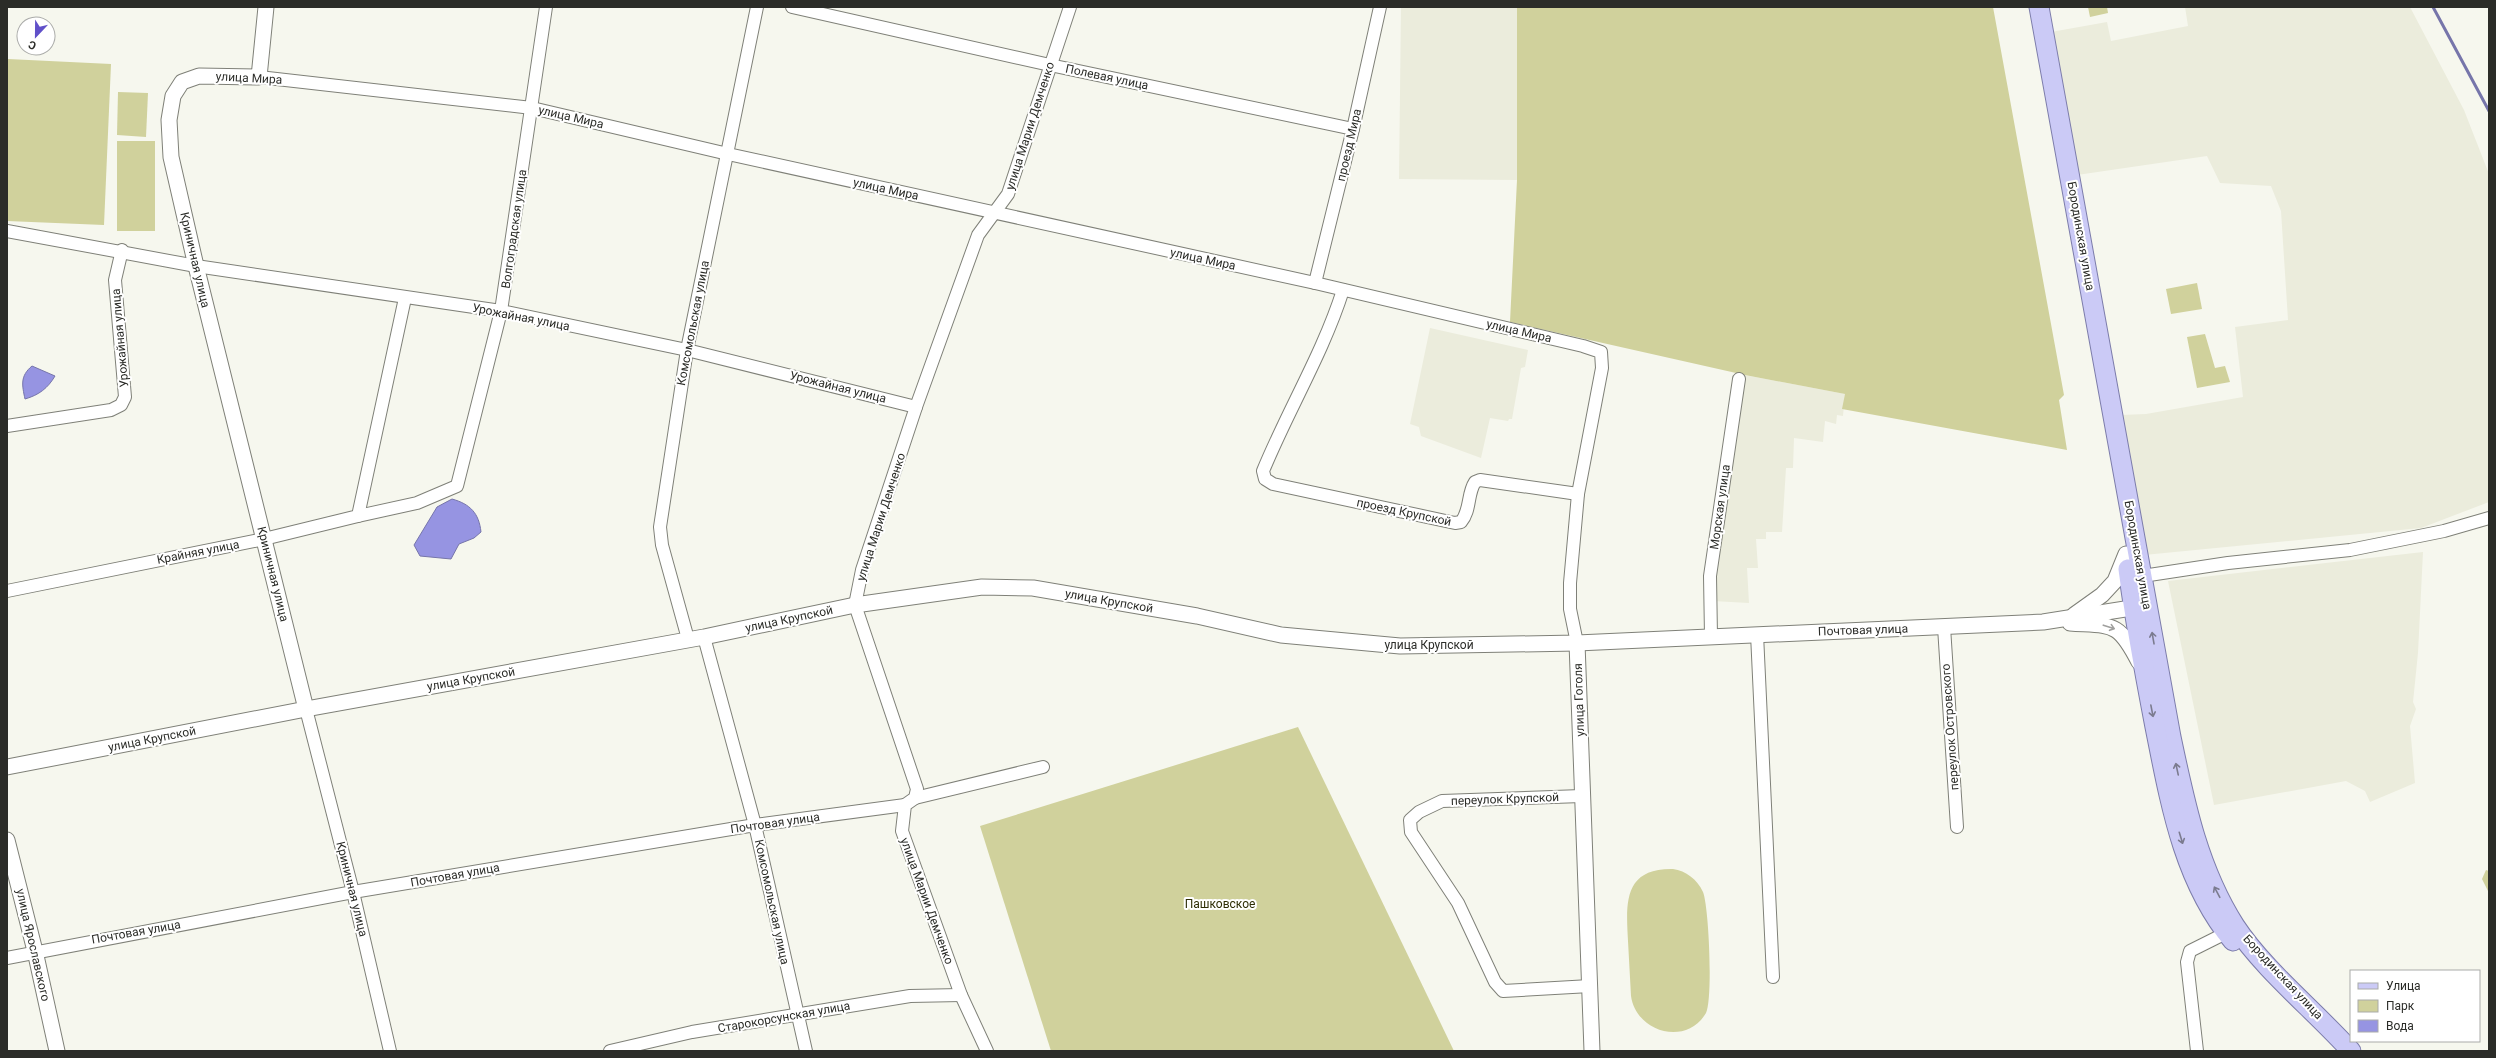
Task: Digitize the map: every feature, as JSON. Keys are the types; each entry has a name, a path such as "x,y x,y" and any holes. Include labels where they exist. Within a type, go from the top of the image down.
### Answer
{"main road":[{"name":"Бородинская улица","path":"2026,7 2126,554 2136,577"},
{"name":"Бородинская улица","path":"2039,7 2136,577 2145,673 2171,807 2198,886 2226,933 2251,963 2334,1051"},
{"name":"Бородинская улица","path":"2140,607 2185,805 2196,846 2207,872 2236,926 2282,980 2351,1051"}],"street":[{"path":"259,77 266,7"},
{"name":"Волгоградская улица","path":"358,516 417,503 457,486 501,311 546,7"},
{"name":"Комсомольская улица","path":"688,639 660,536 687,350 757,7"},
{"name":"Полевая улица","path":"792,7 1050,65 1353,129"},
{"name":"улица Марии Демченко","path":"915,798 917,789 855,605 862,570 916,407 977,236 1008,194 1070,7"},
{"name":"проезд Мира","path":"1315,283 1353,129 1380,7"},
{"name":"улица Мира","path":"173,96 182,82 199,76 259,77 532,108 728,154 1315,283 1583,346 1601,352"},
{"name":"Криничная улица","path":"173,96 169,120 171,157 196,266 353,892 390,1051"},
{"name":"Урожайная улица","path":"7,231 122,250 196,266 501,311 687,350 916,407"},
{"name":"Урожайная улица","path":"7,426 111,410 121,405 124,397 115,280 122,250"},
{"name":"проезд Крупской","path":"1343,290 1331,328 1284,421 1263,471 1266,479 1273,484 1455,523 1461,522 1467,515 1472,486 1475,482 1480,480 1578,494"},
{"path":"358,516 405,298"},
{"name":"улица Гоголя","path":"1592,1051 1577,643 1570,609 1570,583 1578,494 1602,368 1601,352"},
{"name":"Морская улица","path":"1711,636 1710,576 1739,379"},
{"name":"Крайняя улица","path":"7,591 264,540 358,516"},
{"path":"2136,577 2228,563 2350,550 2444,532 2489,518"},
{"path":"2072,616 2102,595 2115,581 2126,554"},
{"name":"улица Крупской","path":"7,767 306,709 704,637 855,605 982,587 1033,588 1197,616 1281,635 1371,645 1577,643"},
{"name":"Почтовая улица","path":"1577,643 2043,622 2072,616 2140,607"},
{"path":"2043,622 2111,626 2126,638 2145,673"},
{"name":"переулок Островского","path":"1944,627 1957,827"},
{"path":"1757,634 1773,977"},
{"name":"Комсомольская улица","path":"704,637 754,825 796,1014 806,1051"},
{"path":"905,805 915,798 1043,767"},
{"name":"переулок Крупской","path":"1582,796 1442,801 1419,812 1410,820 1411,832 1458,904 1494,982 1503,991 1590,986"},
{"name":"улица Марии Демченко","path":"905,805 902,831 961,995 986,1051"},
{"name":"Почтовая улица","path":"7,958 35,951 353,892 754,825 905,805"},
{"name":"улица Ярославского","path":"7,840 35,951 57,1051"},
{"name":"Бородинская улица","path":"2197,1051 2186,962 2190,951 2226,933"},
{"name":"Старокорсунская улица","path":"610,1051 692,1032 796,1014 910,996 961,995"}],"shaded area":[{"path":"1401,7 1517,7 1517,180 1399,179"},
{"path":"2185,7 2410,7 2464,110 2489,174 2489,502 2421,528 2144,555 2121,415 2146,414 2243,397 2235,327 2288,320 2281,211 2271,186 2220,183 2207,156 2077,175 2051,32 2107,22 2111,41 2188,26"},
{"path":"1430,328 1528,350 1525,367 1521,368 1512,419 1509,419 1508,421 1490,418 1481,458 1421,436 1419,427 1410,424"},
{"path":"1745,375 1845,394 1843,416 1837,415 1836,424 1825,421 1823,442 1794,438 1793,468 1786,468 1782,532 1766,532 1766,539 1756,539 1758,568 1747,568 1749,603 1713,601 1716,558"},
{"path":"2423,552 2418,653 2413,702 2416,709 2410,726 2415,783 2370,802 2365,791 2346,781 2214,805 2168,581"}],"green space":[{"path":"1517,7 1993,7 2064,395 2059,400 2067,450 1842,409 1845,394 1745,375 1510,322 1517,180"},
{"path":"2088,7 2107,7 2108,13 2090,17"},
{"path":"8,59 111,64 104,225 7,221"},
{"path":"118,92 148,93 146,137 117,135"},
{"path":"117,141 155,141 155,231 117,231"},
{"path":"2197,283 2202,309 2171,314 2166,289"},
{"path":"2205,334 2215,368 2225,366 2230,382 2197,388 2187,337"},
{"name":"Пашковское","path":"1298,727 1454,1051 1051,1051 980,826"},
{"path":"1673,869 1691,876 1701,887 1703,892 1707,915 1710,973 1706,1013 1697,1024 1687,1030 1675,1032 1663,1031 1652,1026 1642,1019 1635,1008 1631,996 1627,927 1628,902 1631,891 1636,882 1645,875 1657,870"},
{"path":"2486,870 2489,871 2489,893 2482,879"}],"water":[{"path":"32,366 55,376 43,390 25,399 23,381 25,373"},
{"path":"452,499 464,504 472,510 476,515 481,532 474,538 459,544 451,559 420,556 414,545 437,507"}],"waterway":[{"path":"2433,7 2489,111"}]}
